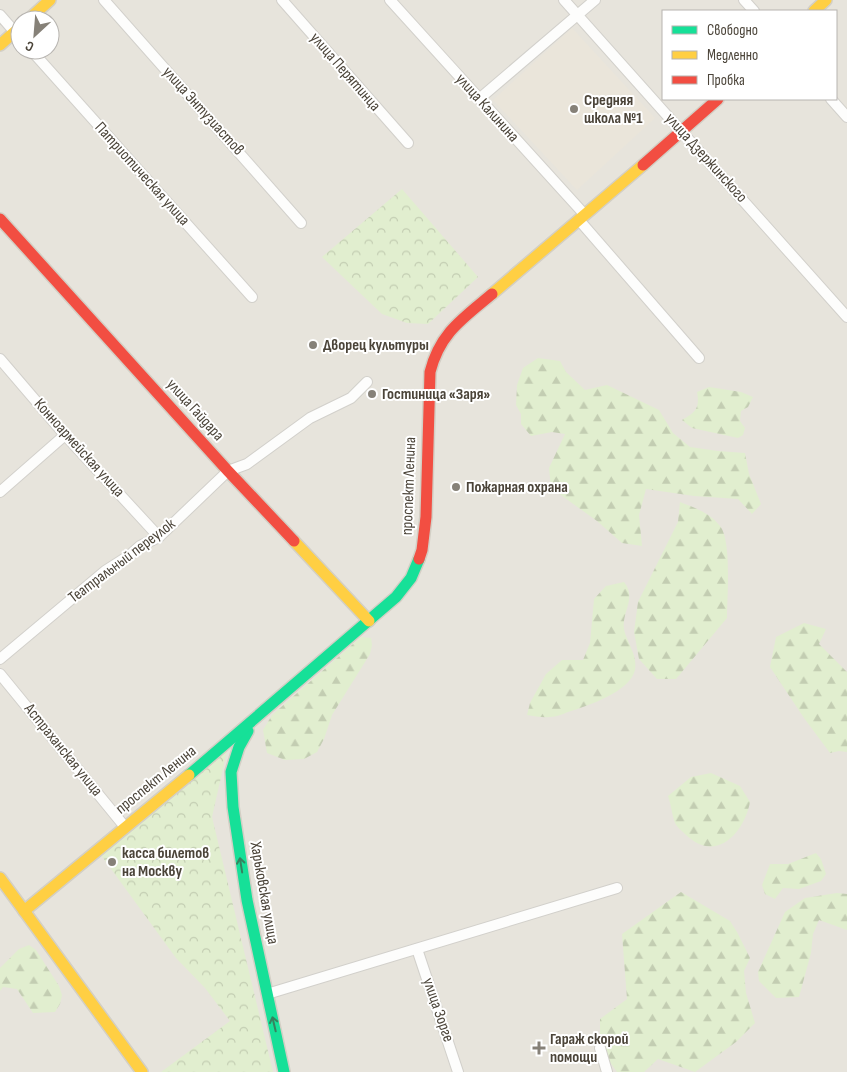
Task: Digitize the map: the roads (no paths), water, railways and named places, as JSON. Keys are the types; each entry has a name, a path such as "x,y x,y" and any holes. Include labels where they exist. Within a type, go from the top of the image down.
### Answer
{"main road":[{"path":"39,10 50,0"},
{"path":"815,10 826,0"},
{"name":"проспект Ленина","path":"24,911 253,721 396,597 411,578 422,550 426,517 430,372 434,356 449,331 717,100"},
{"name":"улица Гайдара","path":"0,218 228,471 369,621"},
{"name":"Харьковская улица","path":"253,721 239,747 231,772 233,798 247,900 284,1072"},
{"path":"0,878 142,1072"}],"street":[{"name":"улица Энтузиастов","path":"104,0 301,224"},
{"name":"улица Перятинца","path":"282,0 408,143"},
{"name":"улица Калинина","path":"390,0 582,218 699,358"},
{"name":"улица Дзержинского","path":"564,0 847,317"},
{"path":"479,99 595,0"},
{"path":"744,0 753,10"},
{"path":"0,15 10,24"},
{"name":"Патриотическая улица","path":"40,60 252,297"},
{"path":"832,100 847,117"},
{"name":"Конноармейская улица","path":"0,359 65,435 159,537"},
{"name":"Театральный переулок","path":"0,659 105,571 130,555 140,546 159,537 228,471 247,464 310,418 351,398 367,382"},
{"path":"0,492 65,435"},
{"name":"Астраханская улица","path":"0,674 125,827"},
{"path":"267,994 617,888"},
{"name":"улица Зорге","path":"417,949 458,1072"},
{"path":"600,1048 607,1072"}],"place":[{"name":"Средняя школа №1","path":"574,109"},
{"name":"Дворец культуры","path":"313,345"},
{"name":"Гостиница «Заря»","path":"372,394"},
{"name":"Пожарная охрана","path":"456,487"},
{"name":"касса билетов на Москву","path":"112,862"},
{"name":"Гараж скорой помощи","path":"539,1048"}]}
